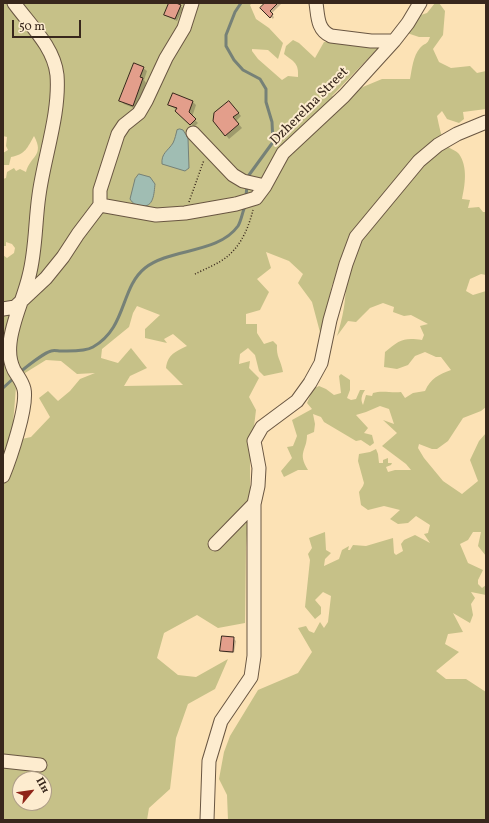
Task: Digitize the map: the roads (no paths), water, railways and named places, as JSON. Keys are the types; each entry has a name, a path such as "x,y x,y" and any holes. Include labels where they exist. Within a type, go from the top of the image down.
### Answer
{"street":[{"path":"3,476 17,435 24,400 24,390 10,359 10,343 14,324 30,275 39,194 56,102 57,74 49,49 14,3"},
{"path":"3,309 15,307 46,278 63,258 78,234 100,205 100,190 118,134 124,125 139,113 146,101 166,58 184,28 192,3"},
{"path":"316,3 318,19 321,29 325,34 371,41 394,40"},
{"name":"Dzherelna Street","path":"100,205 156,215 185,213 236,204 256,198 265,186 283,154 344,96 408,23 420,3"},
{"path":"207,820 209,761 221,721 251,677 254,656 254,504 258,486 259,468 254,441 262,428 297,401 310,383 321,363 332,313 346,264 356,237 419,161 438,145 457,134 486,122"},
{"path":"193,133 233,175 243,181 265,186"},
{"path":"215,544 254,504"},
{"path":"3,761 40,765"}],"water":[{"path":"177,130 183,130 188,138 189,168 185,171 162,164 164,155 173,143"},
{"path":"139,174 150,177 155,184 152,199 149,205 136,205 130,199 135,179"}],"waterway":[{"path":"241,3 235,12 226,35 226,46 234,60 243,70 260,79 266,89 266,102 272,122 273,142 249,175 249,178"},
{"path":"246,196 247,186"},
{"path":"19,373 48,352 90,349 104,339 118,319 131,286 137,276 145,268 167,257 219,242 238,226 244,209"},
{"path":"3,388 15,377"}]}
